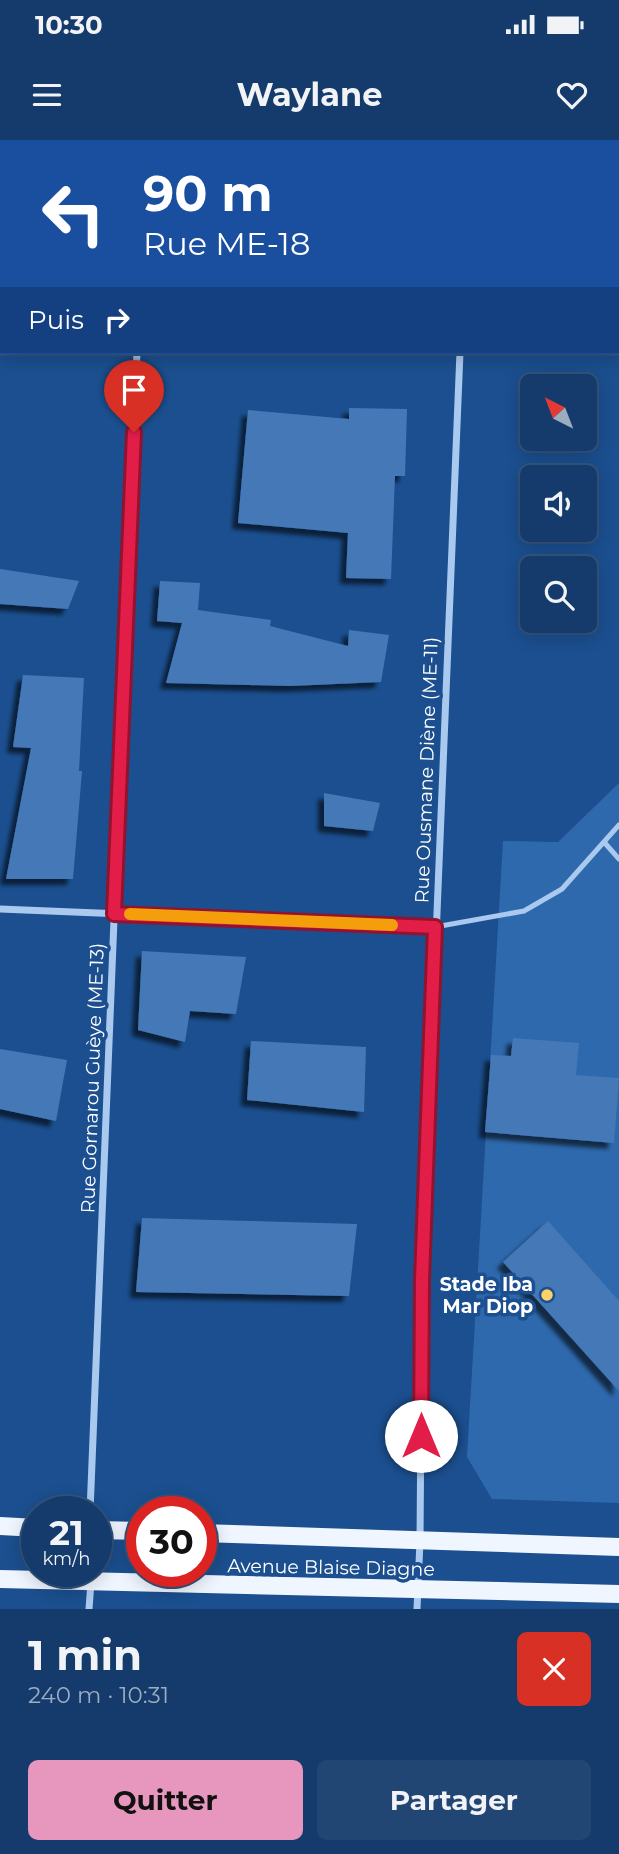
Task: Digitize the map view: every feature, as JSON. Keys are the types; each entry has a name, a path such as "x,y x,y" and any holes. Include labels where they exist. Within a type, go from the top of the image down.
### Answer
{"main road":[{"path":"0,1526 21,1527"},
{"name":"Avenue Blaise Diagne","path":"217,1534 619,1547"},
{"name":"Avenue Blaise Diagne","path":"0,1579 21,1579"},
{"name":"Avenue Blaise Diagne","path":"112,1582 619,1594"}],"street":[{"name":"Rue Gornarou Guèye (ME-13)","path":"91,1496 137,354"},
{"name":"Rue Ousmane Diène (ME-11)","path":"417,1609 422,1279 460,354"},
{"path":"0,909 435,927"},
{"path":"89,1609 91,1587"}],"lane":[{"path":"435,927 524,911 562,889 619,825"},
{"path":"604,842 619,859"}],"shaded area":[{"name":"Stade Iba Mar Diop","path":"619,783 619,1503 492,1499 467,1457 503,841 558,842"}],"building":[{"path":"349,408 407,409 405,476 395,476 391,579 346,578 348,533 238,523 248,410 349,419"},
{"path":"0,569 79,581 68,609 0,604"},
{"path":"160,581 200,583 198,610 271,620 270,626 348,646 349,630 389,635 381,682 290,686 166,683 182,623 157,621"},
{"path":"23,675 84,678 79,771 82,771 73,879 6,879 31,748 13,747"},
{"path":"324,793 380,803 373,831 324,826"},
{"path":"142,951 246,957 236,1014 190,1011 185,1042 138,1030"},
{"path":"513,1038 579,1043 576,1075 619,1078 614,1143 485,1132 491,1055 511,1056"},
{"path":"251,1041 366,1047 364,1112 247,1100"},
{"path":"0,1049 67,1060 56,1121 0,1109"},
{"path":"142,1218 357,1224 349,1296 136,1292"},
{"path":"548,1221 619,1301 619,1391 503,1262"}],"slow traffic":[{"path":"130,914 392,925"}],"place":[{"name":"Stade Iba Mar Diop","path":"547,1295"}],"route":[{"path":"134,432 114,914 435,927 422,1279 421,1436"}]}
